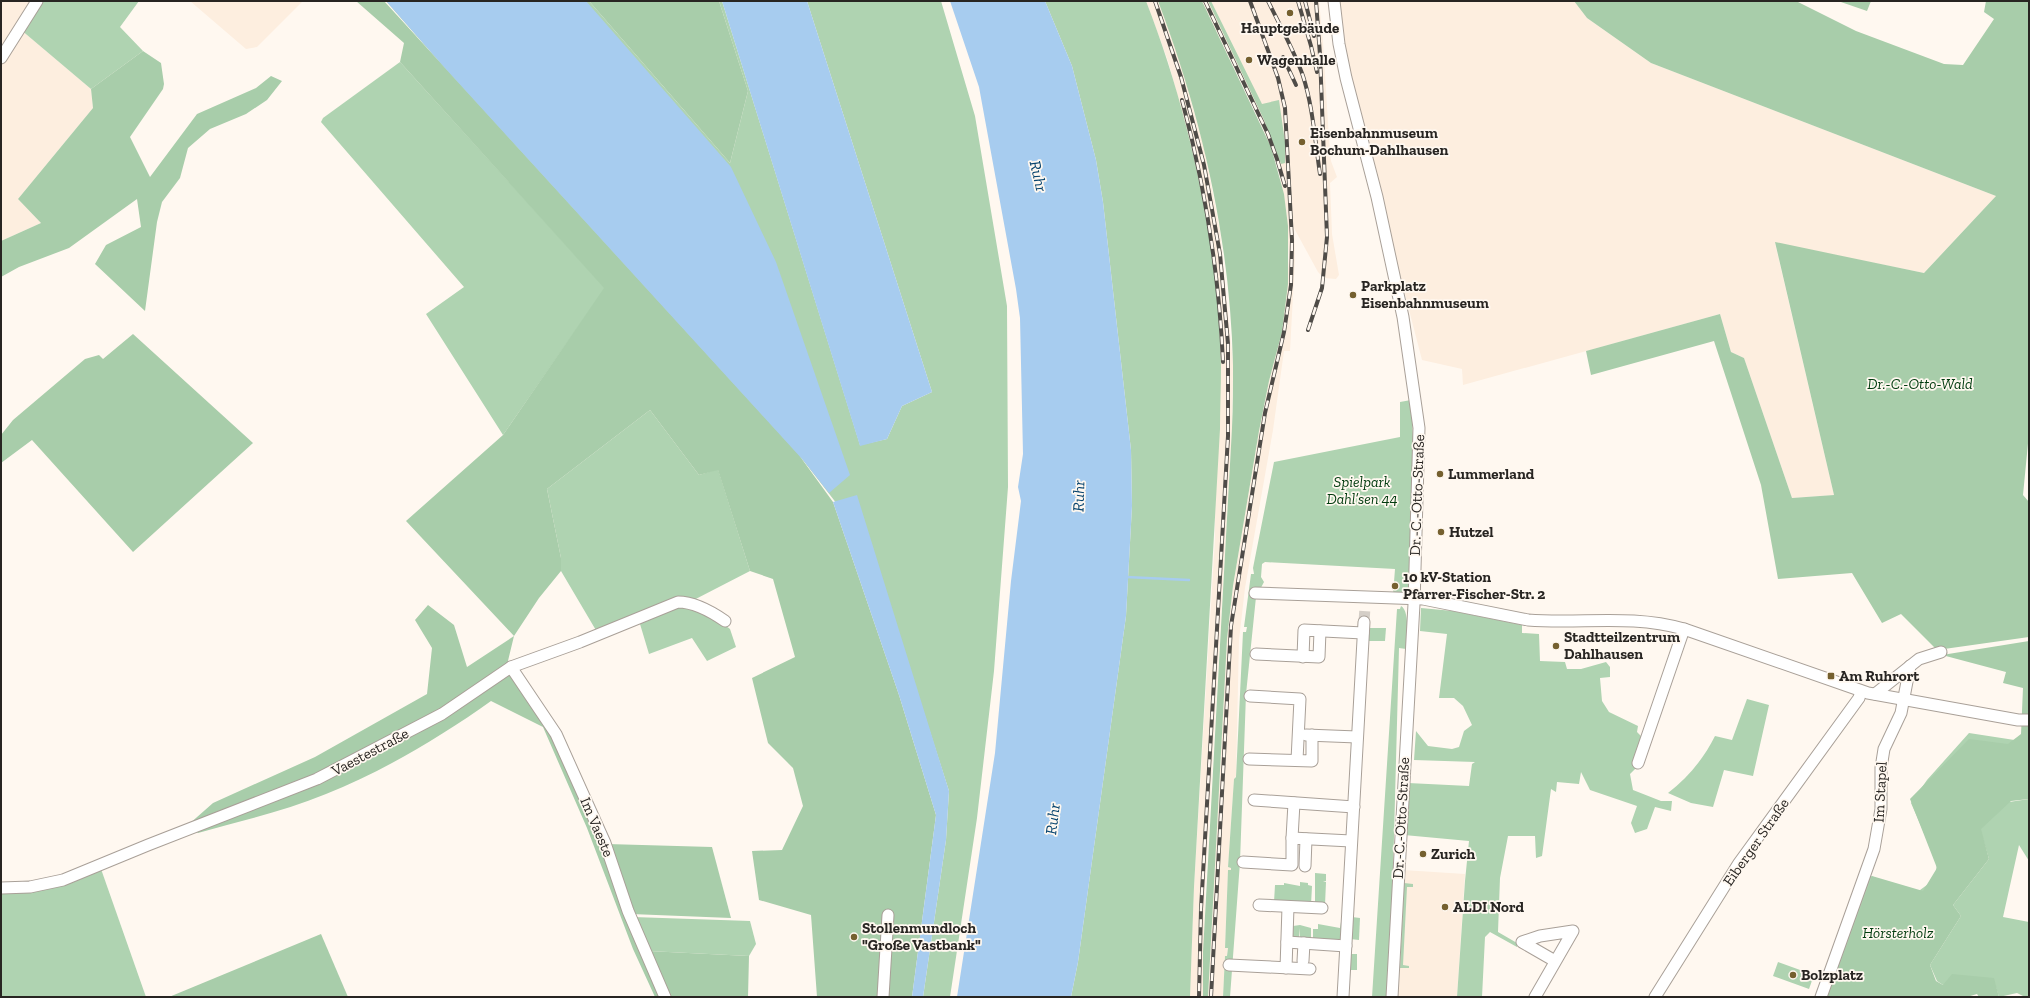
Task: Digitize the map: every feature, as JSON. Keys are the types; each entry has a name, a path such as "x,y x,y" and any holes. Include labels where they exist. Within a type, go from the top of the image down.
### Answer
{"street":[{"path":"1,58 37,1"},
{"name":"Dr.-C.-Otto-Straße","path":"1334,1 1339,44 1346,78 1377,197 1403,316 1419,428 1414,599 1392,997"},
{"path":"1255,593 1365,602 1423,599 1528,620 1556,622 1647,620 1684,629 1861,691 2018,720 2029,720"},
{"name":"Vaestestraße","path":"1,888 30,887 63,880 317,779 442,714 511,667 580,642 678,602 687,602 712,612 726,621"},
{"path":"1343,997 1364,622"},
{"path":"1638,763 1684,629"},
{"path":"1303,656 1304,630 1363,633"},
{"path":"1256,654 1319,657 1320,631"},
{"path":"1875,694 1923,657 1941,652"},
{"name":"Im Stapel","path":"1821,997 1874,849 1881,809 1881,768 1884,749 1904,700 1910,666"},
{"name":"Im Vaeste","path":"511,667 556,734 605,843 628,911 665,997"},
{"name":"Eiberger Straße","path":"1656,997 1739,863 1859,698 1861,691"},
{"path":"1250,696 1300,699 1298,760"},
{"path":"1298,734 1357,737"},
{"path":"1249,759 1312,761 1312,735"},
{"path":"1254,800 1354,807"},
{"path":"1292,865 1294,803"},
{"path":"1292,838 1352,841"},
{"path":"1243,862 1310,866 1306,839"},
{"path":"1259,905 1322,908"},
{"path":"1286,968 1288,907"},
{"path":"883,997 888,915"},
{"path":"1535,997 1555,961 1577,928 1549,930 1525,938 1522,942 1555,961"},
{"path":"1287,942 1346,946"},
{"path":"1229,965 1286,968 1306,965 1304,943"}],"shaded area":[{"path":"1,1 36,1 19,28 91,89 93,108 18,199 41,223 1,241"},
{"path":"190,1 303,1 257,47 246,49"},
{"path":"1146,1 1158,1 1179,58 1204,147 1220,231 1233,364 1232,428 1205,890 1203,997 1190,997 1194,887 1215,539 1216,298 1208,232 1190,142 1168,61"},
{"name":"Eisenbahnmuseum Bochum-Dahlhausen","path":"1202,1 1319,1 1331,161 1337,177 1330,183 1332,234 1339,275 1336,279 1324,278 1318,272 1294,228 1295,258 1290,351 1284,351 1273,430 1245,588 1239,640 1236,776 1234,779 1228,867 1231,867 1231,871 1228,871 1225,948 1228,948 1227,956 1225,956 1223,997 1208,997 1227,639 1233,586 1259,431 1269,381 1282,332 1289,258 1286,209 1278,167 1260,121"},
{"path":"1337,1 1574,1 1587,18 1651,63 1996,196 1924,273 1775,243 1834,495 1792,498 1744,358 1731,352 1720,314 1463,385 1462,369 1422,360 1348,74"},
{"path":"1403,870 1465,874 1457,997 1397,997"}],"green space":[{"path":"38,1 139,1 120,27 143,51 91,89 20,29"},
{"path":"356,1 384,1 799,455 833,502 899,695 936,815 912,997 817,997 811,915 759,900 752,851 782,850 803,806 793,768 768,743 752,678 795,657 773,579 750,571 718,470 699,475 650,410 547,489 561,558 561,571 539,598 514,636 406,521 503,435 604,288 400,62 404,43"},
{"path":"386,1 589,1 730,163 748,91 719,1 722,1 860,445 887,439 902,406 932,392 807,1 941,1 975,116 1007,306 1008,487 994,671 977,818 950,997 923,997 946,840 949,791 915,685 837,504 803,460 445,68"},
{"path":"589,1 719,1 748,91 730,163"},
{"path":"1045,1 1146,1 1162,44 1176,89 1199,180 1208,227 1219,320 1221,366 1220,429 1194,887 1190,997 1071,997 1078,962 1126,616 1132,506 1131,450 1103,202 1096,160 1072,66"},
{"path":"1158,1 1202,1 1271,147 1284,194 1288,226 1288,284 1282,332 1269,381 1259,431 1233,586 1227,639 1208,997 1203,997 1203,952 1232,428 1233,365 1231,318 1220,225 1211,180 1188,89"},
{"path":"1208,1 1211,1 1262,104 1279,100 1285,142 1285,163 1281,164 1264,120"},
{"name":"Dr.-C.-Otto-Wald","path":"1574,1 1796,1 1856,31 1944,64 1963,65 1994,19 1984,12 1986,1 2029,1 2029,433 2023,495 2029,502 2029,637 1937,650 1901,614 1882,623 1852,573 1778,579 1761,485 1714,341 1591,375 1586,351 1720,314 1731,352 1744,358 1792,498 1834,495 1775,242 1924,273 1996,196 1651,63 1587,18"},
{"path":"1838,1 1871,1 1867,11"},
{"path":"143,51 161,63 164,84 163,89 130,137 150,177 197,114 256,88 271,76 282,81 267,100 246,114 210,129 188,148 180,178 162,202 157,222 145,311 95,264 106,245 141,227 137,199 69,248 19,267 1,277 1,241 41,223 18,199 93,108 91,89"},
{"path":"400,62 605,288 503,435 426,314 464,287 321,122 323,118"},
{"path":"133,334 253,443 133,552 32,440 1,463 1,435 13,420 85,359 99,355 103,359"},
{"name":"Spielpark Dahl’sen 44","path":"1411,400 1413,438 1409,595 1393,595 1395,569 1265,562 1262,564 1261,577 1264,582 1256,597 1246,694 1240,862 1230,997 1223,997 1225,956 1227,956 1228,948 1225,948 1228,870 1231,870 1231,868 1228,867 1234,779 1236,777 1243,632 1246,632 1247,627 1244,627 1251,574 1254,574 1253,568 1274,462 1400,437 1400,402"},
{"path":"650,410 699,475 718,469 750,571 686,604 709,613 730,629 736,647 707,661 692,638 649,654 640,624 597,632 561,571 561,558 547,489"},
{"path":"428,605 454,625 467,667 514,636 507,665 548,722 648,951 749,956 748,997 655,997 633,949 587,828 543,727 491,701 432,740 390,764 326,794 279,811 198,833 188,825 213,803 315,757 427,694 432,648 415,620"},
{"path":"1401,606 1406,613 1407,632 1406,649 1399,648 1392,911 1387,997 1372,997 1397,609 1400,609"},
{"path":"1421,608 1453,611 1522,625 1522,633 1539,634 1540,661 1565,662 1567,669 1581,669 1606,662 1610,667 1610,677 1600,678 1602,701 1609,712 1638,726 1637,732 1644,739 1636,768 1630,774 1633,790 1661,801 1672,801 1671,811 1655,807 1647,829 1635,833 1631,823 1637,806 1590,790 1581,772 1579,784 1557,782 1556,792 1551,789 1542,856 1536,858 1535,836 1508,836 1500,878 1498,932 1517,943 1517,947 1490,932 1485,937 1482,997 1457,997 1469,841 1404,835 1408,783 1469,786 1472,764 1475,762 1414,760 1416,731 1428,746 1452,749 1459,747 1464,731 1472,725 1463,706 1454,698 1439,698 1447,634 1420,631"},
{"path":"1366,628 1386,628 1385,641 1366,641"},
{"name":"Hörsterholz","path":"2029,641 2029,799 2011,801 1981,829 1989,859 1953,905 1961,916 1930,965 1936,981 1943,985 1952,974 1994,978 1999,997 1979,997 1977,994 1967,997 1828,997 1872,876 1923,891 1937,868 1910,799 1969,739 2008,744 2021,734 2023,688 2003,683 2006,672 1942,655"},
{"path":"1747,699 1769,705 1753,776 1724,770 1713,807 1691,803 1668,793 1695,767 1715,736 1732,740"},
{"name":"Hörsterholz","path":"1969,733 2021,741 2009,802 2029,799 2029,861 2019,845 2003,917 2029,922 2029,997 2025,997 2017,993 1999,997 1993,978 1943,985 1937,981 1930,965 1961,916 1953,905 1989,859 1980,829 1983,812 1910,997 1826,997 1868,878 1871,876 1916,893 1935,879 1937,863 1911,803 1927,780"},
{"path":"607,844 712,847 731,918 631,914"},
{"path":"101,869 146,997 1,997 1,891"},
{"path":"1315,873 1326,874 1326,881 1323,881 1326,882 1325,905 1315,904"},
{"path":"1300,882 1308,883 1308,885 1312,886 1311,905 1274,902 1275,885 1284,885 1284,883 1300,886"},
{"path":"1404,883 1413,884 1413,887 1407,887 1403,965 1409,966 1409,968 1400,968"},
{"path":"633,917 750,921 756,944 749,956 648,951"},
{"path":"1352,917 1360,918 1359,940 1350,939"},
{"path":"1341,922 1344,923 1344,941 1313,939 1313,929 1318,929 1318,924 1340,928"},
{"path":"1300,925 1311,928 1311,940 1300,939 1300,928 1299,939 1292,939 1293,926"},
{"path":"321,934 348,997 169,997"},
{"path":"1349,954 1357,954 1357,970 1348,970"},
{"name":"Bolzplatz","path":"1778,962 1814,975 1809,989 1773,976"}],"water":[{"path":"386,1 586,1 731,167 776,262 850,475 829,493 803,460 445,68"},
{"path":"722,1 807,1 932,392 902,406 887,439 860,446"},
{"name":"Ruhr","path":"950,1 1045,1 1072,66 1096,160 1103,202 1131,450 1132,506 1126,616 1078,962 1071,997 957,997 995,753 1011,581 1021,501 1018,487 1023,454 1020,318 1016,289 979,87"},
{"path":"857,495 949,791 946,840 923,997 912,997 936,815 899,695 833,502"}],"waterway":[{"path":"1126,577 1189,580"}],"tunnel":[{"path":"1364,622 1365,607"}],"railway":[{"path":"1155,1 1181,77 1204,165 1220,254 1228,344 1228,436 1201,909 1199,997"},
{"path":"1205,1 1268,134 1285,186"},
{"path":"1211,997 1231,626 1265,413 1284,332 1291,285 1292,240 1285,108 1278,78 1250,1"},
{"path":"1268,1 1291,47 1303,76 1311,112 1320,174"},
{"path":"1298,1 1317,72"},
{"path":"1305,1 1314,36"},
{"path":"1308,330 1322,288 1327,237 1320,55 1316,1"},
{"path":"1283,57 1296,85"},
{"path":"1182,100 1198,165 1210,230 1218,296 1223,362"}],"place":[{"name":"Hauptgebäude","path":"1290,13"},
{"name":"Wagenhalle","path":"1249,60"},
{"name":"Eisenbahnmuseum Bochum-Dahlhausen","path":"1302,142"},
{"name":"Parkplatz Eisenbahnmuseum","path":"1353,295"},
{"name":"Lummerland","path":"1440,474"},
{"name":"Hutzel","path":"1441,532"},
{"name":"10 kV-Station Pfarrer-Fischer-Str. 2","path":"1395,586"},
{"name":"Stadtteilzentrum Dahlhausen","path":"1556,646"},
{"name":"Am Ruhrort","path":"1831,676"},
{"name":"Zurich","path":"1423,854"},
{"name":"ALDI Nord","path":"1445,907"},
{"name":"Stollenmundloch \"Große Vastbank\"","path":"854,937"},
{"name":"Bolzplatz","path":"1793,975"}]}
